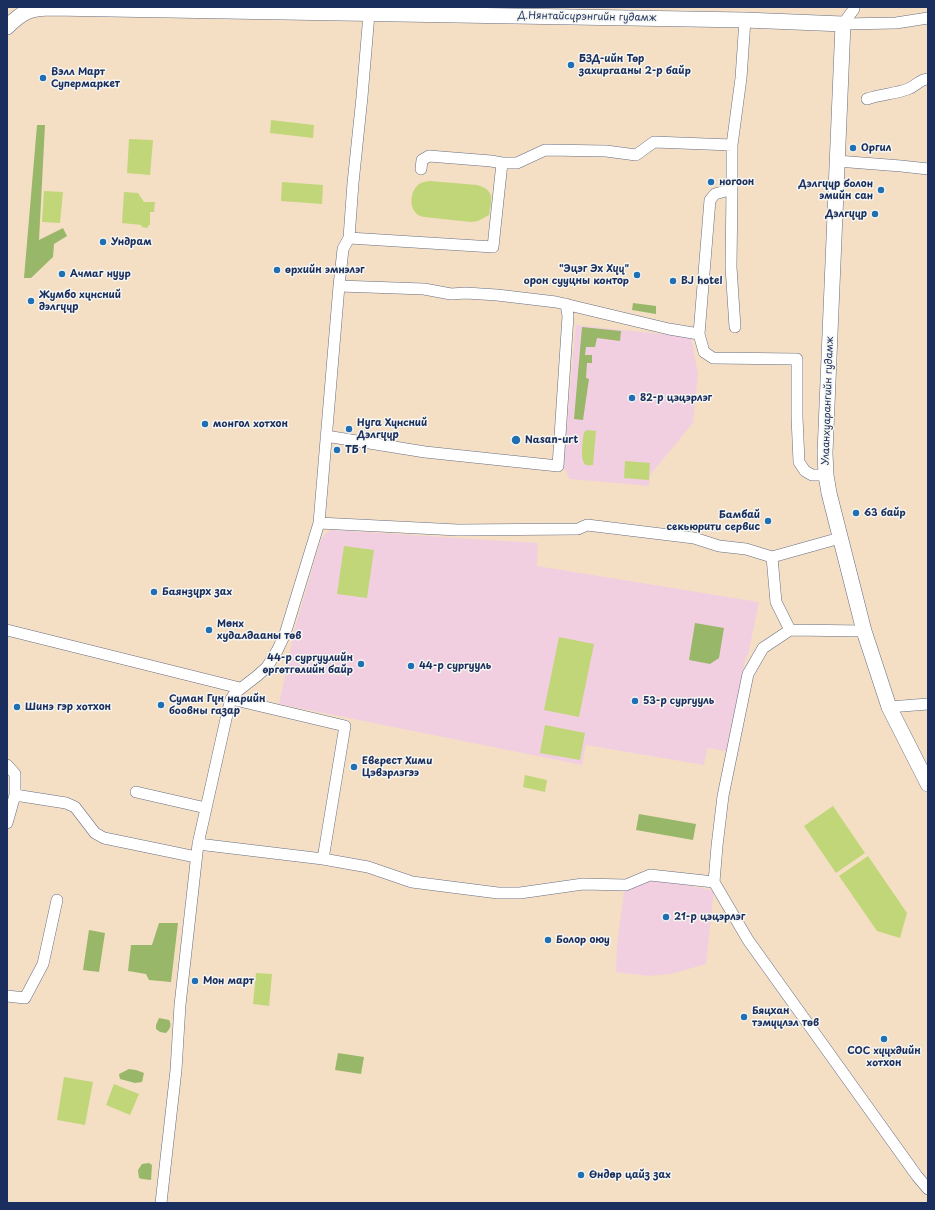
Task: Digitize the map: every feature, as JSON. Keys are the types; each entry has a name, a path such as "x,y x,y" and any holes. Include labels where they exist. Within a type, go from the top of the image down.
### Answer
{"main road":[{"name":"Д.Нянтайсүрэнгийн гудамж","path":"7,27 19,16 38,8 745,20 843,24"},
{"name":"Улаанхуарангийн гудамж","path":"843,24 825,453 826,476 864,631 889,707 928,784"}],"street":[{"path":"843,24 854,7"},
{"path":"161,1203 176,1070 180,1004 196,857 228,710 231,699 240,688 266,667 281,643 318,523 338,286 343,249 349,238 369,14"},
{"path":"843,24 896,23 928,18"},
{"path":"735,327 731,267 732,145 741,78 745,20"},
{"path":"867,99 898,93 913,88 924,79 928,79"},
{"path":"421,169 422,160 429,156 491,161 502,164 517,163 545,150 606,151 636,155 654,142 732,145"},
{"path":"837,160 928,169"},
{"path":"349,238 494,247 502,164"},
{"path":"732,189 715,194 710,200 700,334 704,352 713,358 797,359 799,462 805,471 812,475 826,476"},
{"path":"338,286 424,289 451,294 497,295 566,304 670,329 700,334"},
{"path":"326,436 425,452 558,466 568,316 566,304"},
{"path":"318,523 458,530 578,529 587,525 694,538 719,546 746,549 772,557 840,538"},
{"path":"772,557 776,602 790,630"},
{"path":"7,630 240,688"},
{"path":"864,631 790,630 763,648 748,674 723,796 714,882 748,940 917,1176 928,1189"},
{"path":"231,699 345,726 323,859"},
{"path":"889,707 928,704"},
{"path":"7,765 14,774 15,795 7,823"},
{"path":"136,792 206,808"},
{"path":"15,795 66,803 75,807 95,833 104,838 196,857"},
{"path":"198,844 323,859 368,868 412,882 498,893 520,893 582,884 626,885 650,875 714,882"},
{"path":"7,996 25,998 43,964 57,900"}],"shaded area":[{"name":"82-р цэцэрлэг","path":"576,325 691,337 698,374 693,423 650,475 649,486 570,479 563,466"},
{"path":"332,530 538,543 537,566 759,602 726,751 707,748 704,765 586,745 582,765 279,704 295,628 321,539 326,533"},
{"name":"21-р цэцэрлэг","path":"659,879 714,891 706,964 671,974 649,976 616,972 617,944 624,891 636,884"}],"green space":[{"path":"271,120 314,125 313,138 270,133"},
{"path":"37,125 45,125 39,240 63,228 67,236 54,244 53,257 31,278 24,278"},
{"path":"129,139 153,140 150,175 127,173"},
{"path":"430,181 477,185 483,187 491,196 489,215 478,221 471,222 424,217 417,214 411,201 413,193 418,185"},
{"path":"282,182 323,185 322,204 281,201"},
{"path":"44,191 63,192 60,223 42,222"},
{"path":"124,192 138,193 144,202 155,202 154,212 150,212 150,224 147,228 142,227 141,225 122,223"},
{"path":"633,303 656,306 656,314 632,310"},
{"path":"582,327 621,331 620,341 597,338 595,347 586,347 585,355 592,355 592,363 587,363 586,378 589,379 583,420 574,419"},
{"path":"587,430 596,431 593,465 586,465 583,459 582,450 584,432"},
{"path":"625,461 650,463 649,480 624,478"},
{"path":"344,546 374,550 367,598 337,594"},
{"path":"695,623 724,628 719,658 710,664 689,660"},
{"path":"559,637 594,644 579,717 544,710"},
{"path":"545,725 585,733 580,760 540,753"},
{"path":"525,775 547,780 545,792 523,787"},
{"path":"833,806 865,853 836,873 804,826"},
{"path":"639,814 696,824 693,840 636,830"},
{"path":"868,856 907,913 900,938 877,931 839,876"},
{"path":"159,923 178,923 171,982 149,980 146,974 128,971 131,945 152,945"},
{"path":"89,930 105,933 99,972 83,970"},
{"path":"256,973 272,974 269,1006 253,1004"},
{"path":"159,1018 169,1020 170,1022 169,1030 166,1033 160,1032 156,1029"},
{"path":"338,1053 364,1057 361,1074 335,1070"},
{"path":"129,1069 144,1073 142,1082 135,1083 120,1079 119,1074"},
{"path":"64,1077 93,1082 85,1125 57,1120"},
{"path":"114,1084 139,1094 130,1115 106,1105"},
{"path":"149,1163 152,1165 151,1180 139,1178 138,1170 142,1164"}],"place":[{"name":"БЗД-ийн Төр захиргааны 2-р байр","path":"571,65"},
{"name":"Вэлл Март Супермаркет","path":"43,78"},
{"name":"Оргил","path":"853,148"},
{"name":"ногоон","path":"711,182"},
{"name":"Дэлгүүр болон эмийн сан","path":"881,190"},
{"name":"Дэлгүүр","path":"875,214"},
{"name":"Ундрам","path":"103,242"},
{"name":"өрхийн эмнэлэг","path":"277,270"},
{"name":"Ачмаг нуур","path":"62,274"},
{"name":"\"Эцэг Эх Хүү\" орон сууцны контор","path":"637,275"},
{"name":"BJ hotel","path":"673,281"},
{"name":"Жумбо хүнсний дэлгүүр","path":"31,301"},
{"name":"82-р цэцэрлэг","path":"632,398"},
{"name":"монгол хотхон","path":"205,424"},
{"name":"Нуга Хүнсний Дэлгүүр","path":"349,429"},
{"name":"Nasan-urt","path":"516,440"},
{"name":"ТБ 1","path":"337,450"},
{"name":"63 байр","path":"856,513"},
{"name":"Бамбай секьюрити сервис","path":"768,521"},
{"name":"Баянзүрх зах","path":"154,592"},
{"name":"Мөнх худалдааны төв","path":"209,630"},
{"name":"44-р сургуулийн өргөтгөлийн байр","path":"361,664"},
{"name":"44-р сургууль","path":"411,666"},
{"name":"53-р сургууль","path":"635,701"},
{"name":"Суман Гүн нарийн боовны газар","path":"161,705"},
{"name":"Шинэ гэр хотхон","path":"17,707"},
{"name":"Еверест Хими Цэвэрлэгээ","path":"354,767"},
{"name":"21-р цэцэрлэг","path":"666,917"},
{"name":"Болор оюу","path":"548,940"},
{"name":"Мон март","path":"195,981"},
{"name":"Бяцхан тэмүүлэл төв","path":"744,1017"},
{"name":"СОС хүүхдийн хотхон","path":"884,1039"},
{"name":"Өндөр цайз зах","path":"581,1175"}]}
